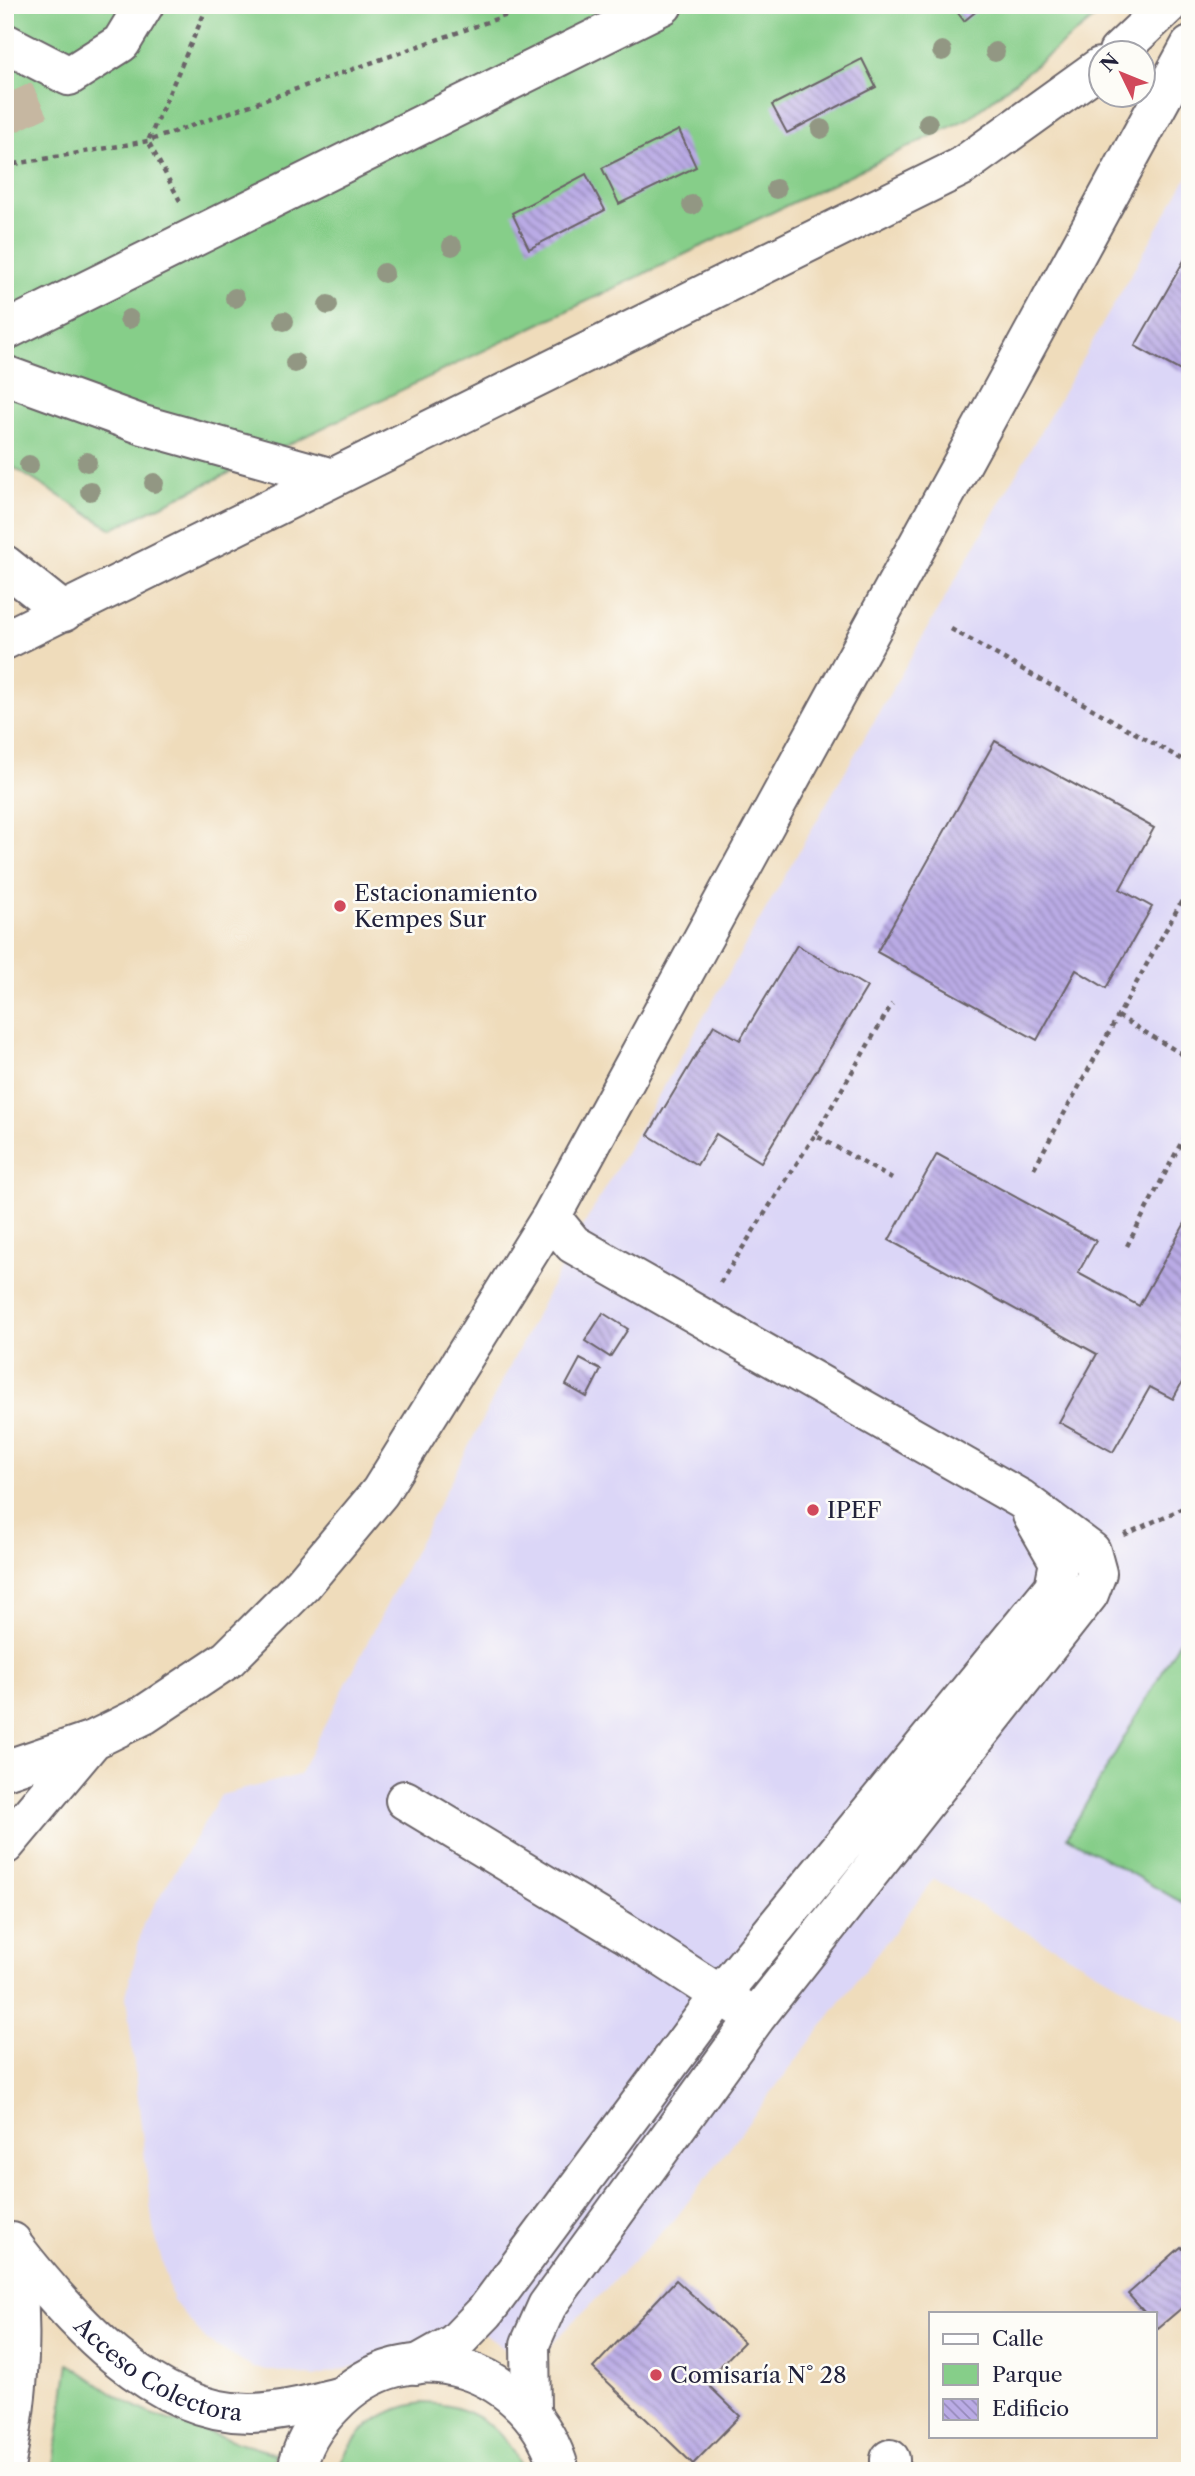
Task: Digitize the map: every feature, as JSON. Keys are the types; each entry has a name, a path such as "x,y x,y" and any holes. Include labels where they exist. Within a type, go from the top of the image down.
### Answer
{"main road":[{"path":"5,43 56,86 121,43 144,5"},
{"path":"5,331 663,5"},
{"path":"1133,38 1168,5"},
{"path":"5,1770 93,1740 144,1715 228,1658 303,1584 380,1492 551,1217 1190,46"},
{"path":"5,640 961,167 1086,78"},
{"path":"5,375 142,425 330,477"},
{"path":"5,565 64,612"},
{"path":"531,2411 530,2344 547,2306 756,2017 1089,1594 1097,1573 1091,1551 1021,1499 573,1244 551,1217"},
{"path":"416,2365 455,2343 485,2312 721,1994 1054,1587 1059,1562 1021,1499"},
{"path":"5,1845 93,1740"},
{"path":"405,1800 756,2017"},
{"path":"5,2468 18,2399 20,2315 9,2232"},
{"name":"Acceso Colectora","path":"9,2232 41,2282 100,2341 144,2378 165,2390 212,2407 250,2413 293,2409 341,2396"},
{"path":"297,2471 307,2440 322,2417 341,2396 364,2381 389,2370 416,2365 442,2365 468,2370 502,2386 531,2411 557,2460 586,2471"}],"path":[{"path":"148,141 208,5"},
{"path":"5,163 9,165 148,141 536,5"},
{"path":"148,141 199,235"},
{"path":"951,629 1190,764"},
{"path":"1034,1168 1190,886"},
{"path":"698,1316 815,1135 892,1004"},
{"path":"1118,1016 1190,1059"},
{"path":"1127,1246 1190,1126"},
{"path":"815,1135 892,1180"},
{"path":"1091,1551 1190,1505"}],"shaded area":[{"name":"IPEF","path":"1190,172 1190,2025 934,1879 675,2219 529,2367 483,2333 314,2377 253,2368 207,2341 173,2301 153,2228 126,1996 143,1924 221,1795 299,1775 573,1244"}],"green space":[{"path":"5,5 1111,5 969,118 112,529 5,462"},
{"path":"1190,1623 1190,1907 1067,1837"},
{"path":"69,2363 123,2400 151,2414 275,2454 272,2471 53,2471"},
{"path":"422,2403 455,2408 483,2420 506,2442 522,2471 337,2471 351,2444 370,2425 393,2411"}],"building":[{"path":"952,5 984,5 964,21"},
{"path":"862,59 876,87 787,133 772,105"},
{"path":"679,130 696,167 619,204 602,168"},
{"path":"586,174 605,210 529,249 512,213"},
{"path":"1190,250 1190,376 1135,346"},
{"path":"995,741 1154,828 1120,889 1152,907 1106,988 1076,970 1037,1040 877,952"},
{"path":"797,945 867,987 761,1162 716,1134 697,1165 648,1135 714,1025 740,1040"},
{"path":"937,1154 1096,1241 1078,1273 1139,1306 1190,1214 1190,1368 1173,1399 1150,1387 1113,1452 1059,1422 1097,1354 889,1240"},
{"path":"603,1313 628,1329 610,1357 585,1341"},
{"path":"580,1359 601,1370 587,1397 566,1385"},
{"path":"1181,2247 1190,2257 1190,2301 1158,2328 1156,2312 1144,2312 1128,2294"},
{"name":"Comisaría N° 28","path":"676,2280 744,2342 705,2382 740,2416 693,2464 593,2368"}],"tunnel":[{"path":"5,116 43,98"}],"place":[{"name":"Estacionamiento Kempes Sur","path":"340,906"},
{"name":"IPEF","path":"813,1510"},
{"name":"Comisaría N° 28","path":"656,2375"}]}
